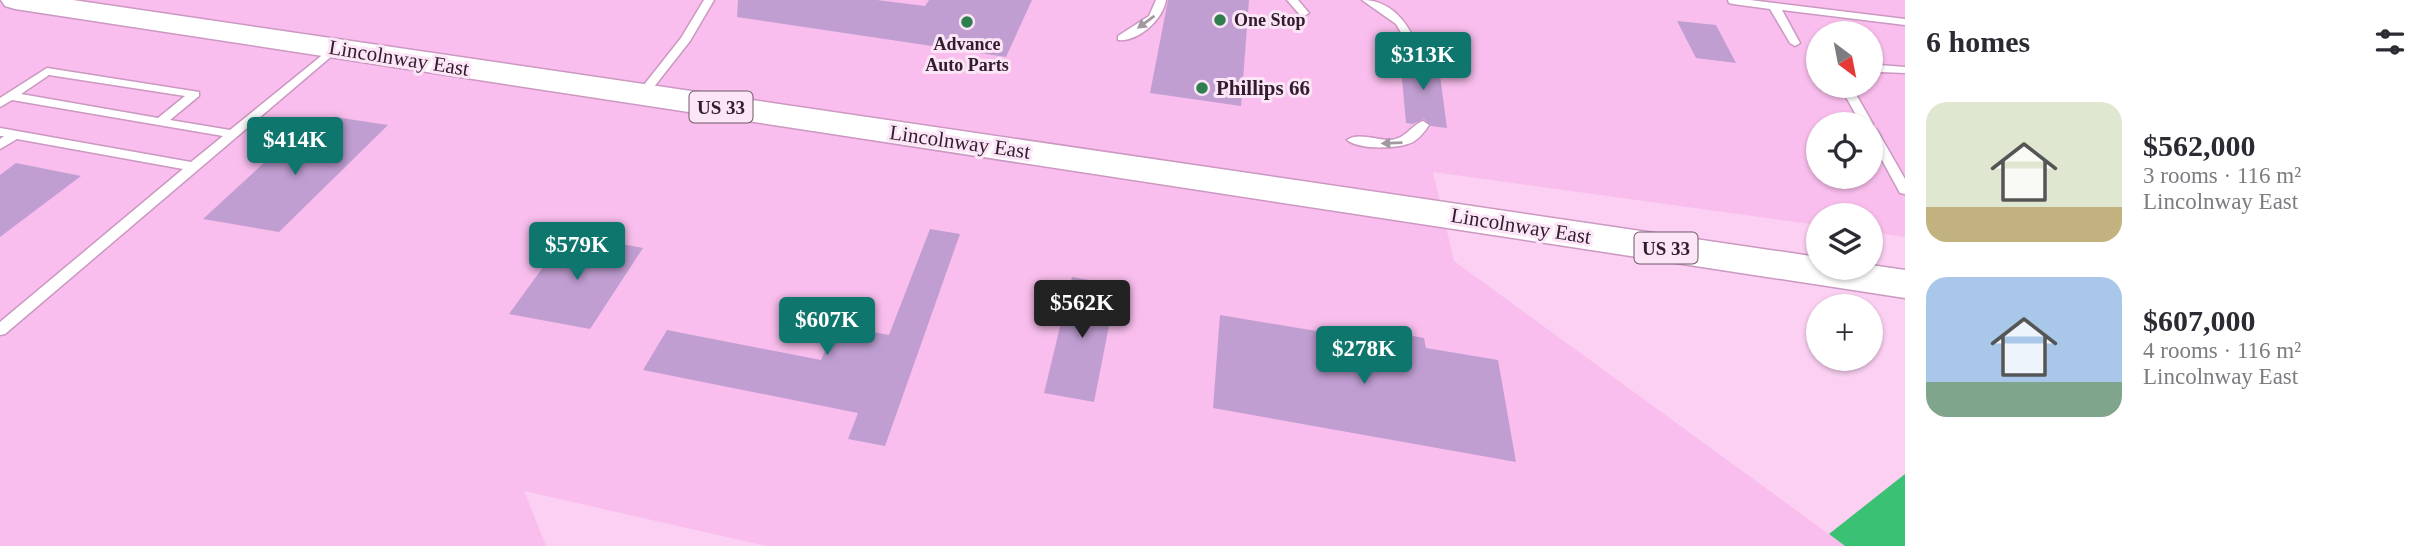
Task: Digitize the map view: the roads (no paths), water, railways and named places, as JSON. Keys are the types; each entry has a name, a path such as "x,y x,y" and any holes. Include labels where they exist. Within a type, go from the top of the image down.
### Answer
{"highway":[{"name":"Lincolnway East","path":"15,0 60,3 642,95 1905,284"}],"lane":[{"path":"642,95 686,39 709,0"},
{"path":"1122,38 1153,20 1160,10 1161,0"},
{"path":"1292,0 1304,13"},
{"path":"1367,0 1402,22 1410,36 1415,58"},
{"path":"1733,1 1905,22"},
{"path":"1774,6 1795,43"},
{"path":"0,330 336,47"},
{"path":"1883,68 1905,70"},
{"path":"5,99 47,71 195,94 161,121"},
{"path":"5,99 233,134"},
{"path":"1353,140 1393,144 1406,142 1416,137 1423,125"},
{"path":"0,132 195,167"},
{"path":"0,145 15,134"},
{"path":"1883,151 1905,190"}],"place":[{"name":"One Stop","path":"1220,20"},
{"name":"Advance Auto Parts","path":"967,22"},
{"name":"Phillips 66","path":"1202,88"}]}
